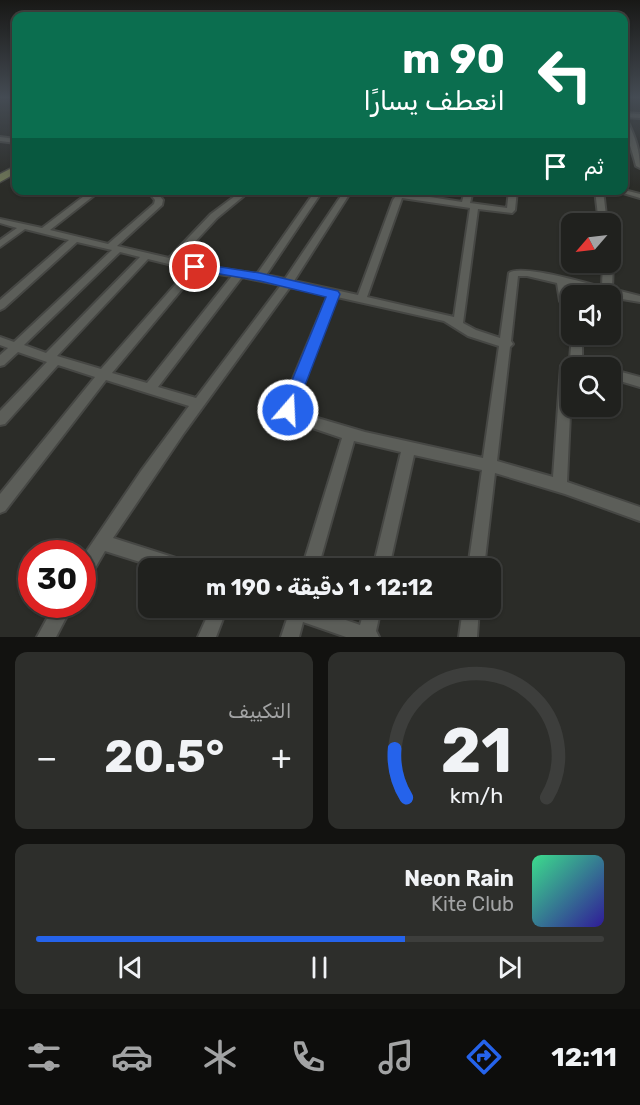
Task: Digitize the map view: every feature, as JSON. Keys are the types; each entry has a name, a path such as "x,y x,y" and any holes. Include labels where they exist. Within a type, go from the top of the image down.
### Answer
{"street":[{"path":"628,128 640,166"},
{"path":"628,139 633,140"},
{"path":"42,232 91,195"},
{"path":"0,362 158,205 159,200 154,195"},
{"path":"172,261 214,216 241,195"},
{"path":"260,277 317,195"},
{"path":"96,552 154,463 286,284 347,195"},
{"path":"361,300 398,195"},
{"path":"415,195 510,210 512,195"},
{"path":"458,323 469,195"},
{"path":"600,195 602,213"},
{"path":"0,221 195,267 260,277 447,318 472,333 507,344"},
{"path":"0,244 23,227"},
{"path":"0,306 75,239"},
{"path":"0,420 147,255"},
{"path":"0,506 103,375 195,267"},
{"path":"477,558 488,465 507,344 514,273 521,272 574,285"},
{"path":"149,389 240,273"},
{"path":"333,294 288,410 296,417 350,433 488,465 560,485 640,514"},
{"path":"621,296 640,299"},
{"path":"0,341 199,404"},
{"path":"621,376 640,382"},
{"path":"560,485 564,417"},
{"path":"313,558 350,433"},
{"path":"383,558 409,447"},
{"path":"102,542 151,558"},
{"path":"46,637 57,618"},
{"path":"207,637 215,618"},
{"path":"290,637 293,618"},
{"path":"319,618 368,636 371,618"},
{"path":"468,637 470,618"}],"route":[{"path":"195,267 240,273 333,294 288,405 288,410"}]}
